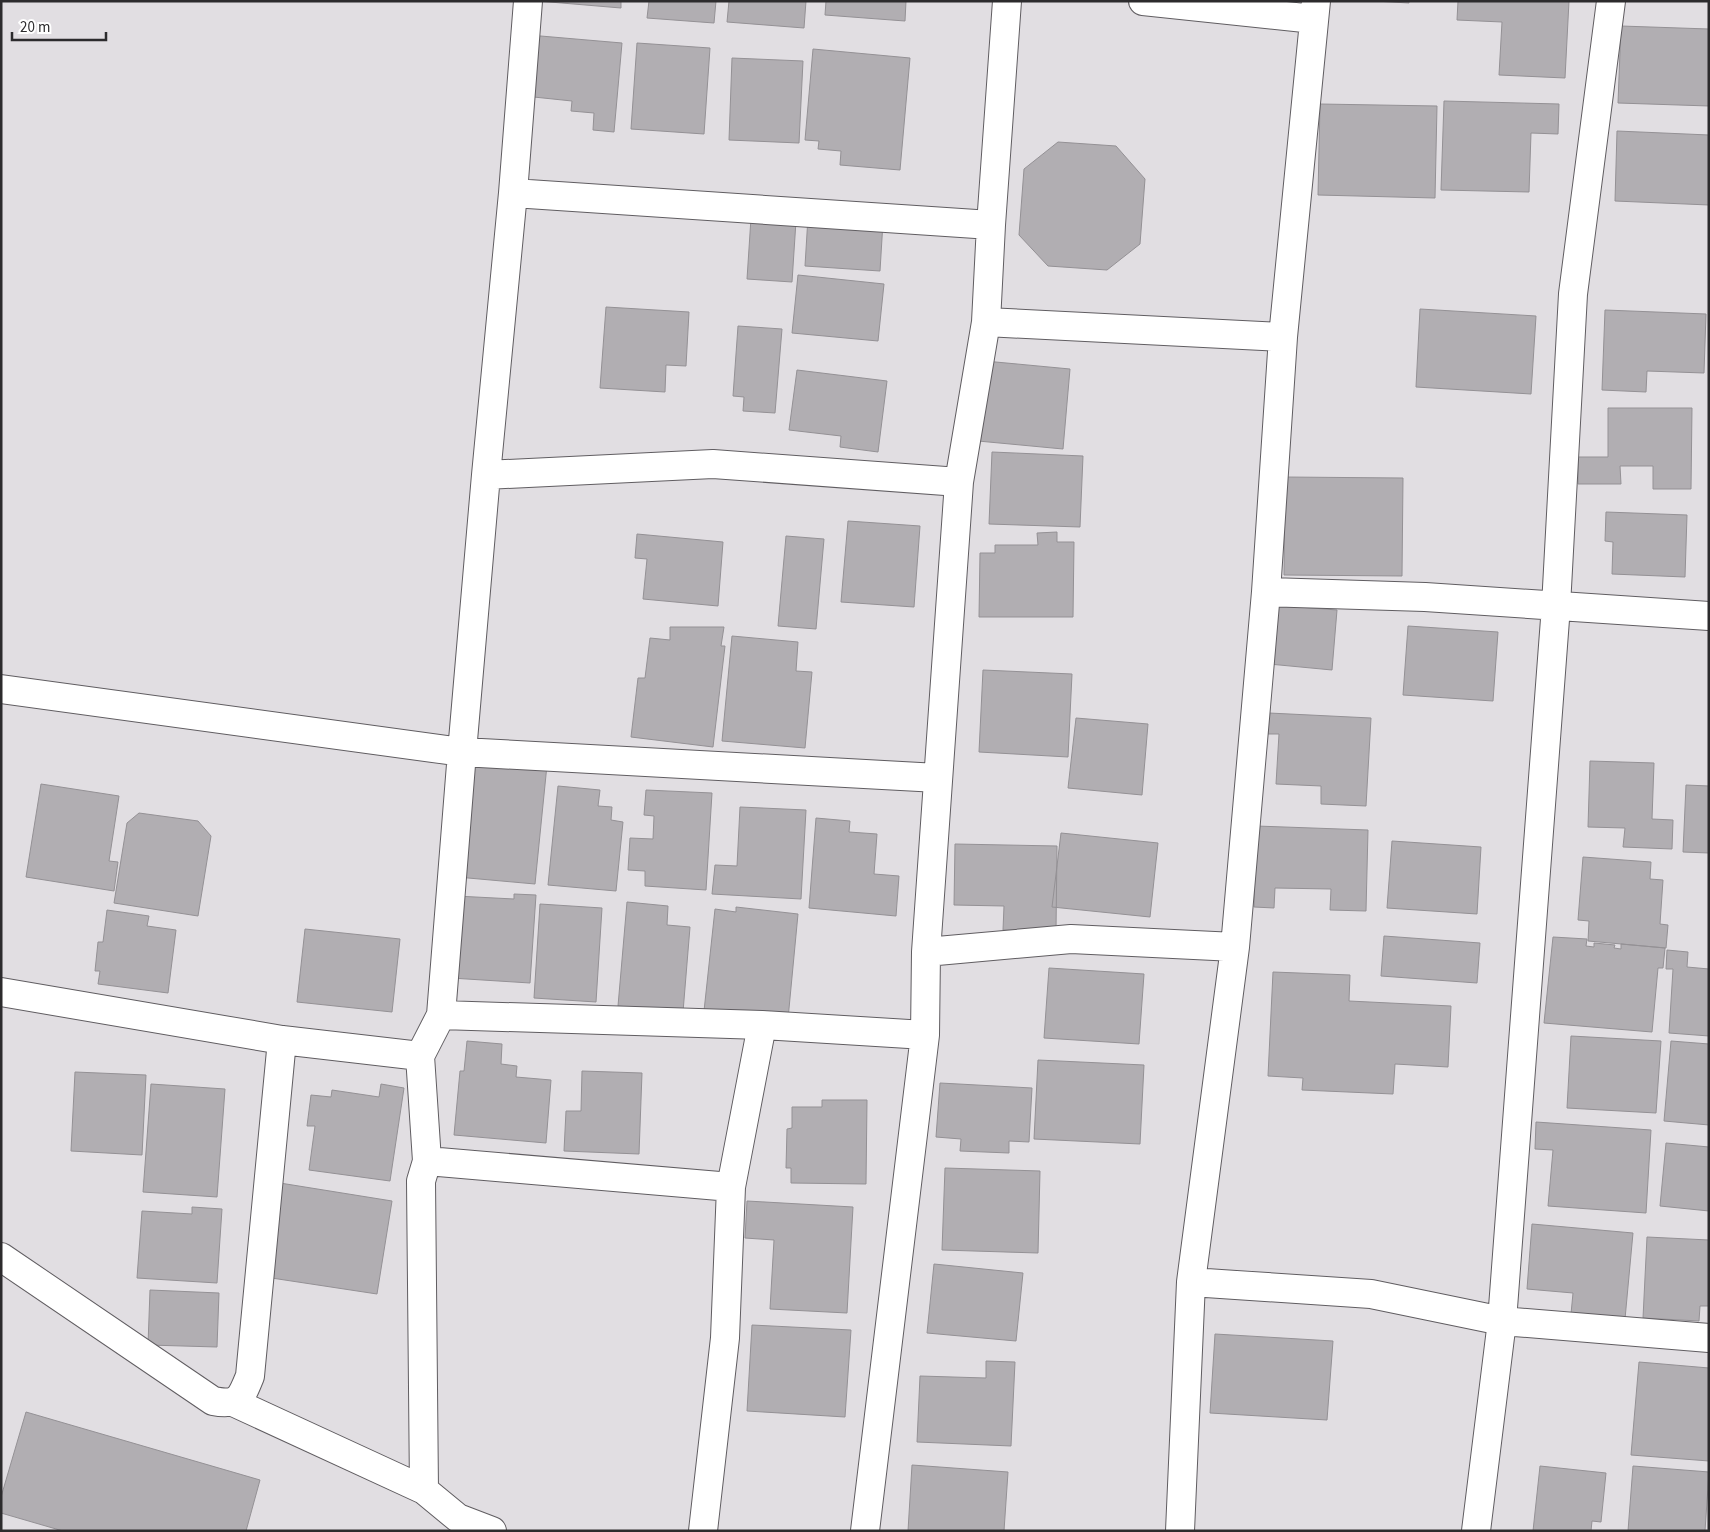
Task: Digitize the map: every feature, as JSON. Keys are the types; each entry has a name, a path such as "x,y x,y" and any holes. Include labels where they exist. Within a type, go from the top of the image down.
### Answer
{"street":[{"path":"424,1490 421,1180 427,1161 420,1056 441,1015 462,752 513,193 528,1"},
{"path":"865,1531 925,1035 926,952 959,482 986,322 1007,1"},
{"path":"1143,1 1315,10 1283,337 1266,592 1235,947 1191,1282 1180,1531"},
{"path":"1476,1531 1502,1321 1556,606 1573,294 1611,1"},
{"path":"513,193 991,225"},
{"path":"986,322 1283,337"},
{"path":"486,475 713,464 959,482"},
{"path":"1266,592 1425,597 1709,616"},
{"path":"1,689 462,752 938,778"},
{"path":"926,952 1071,939 1235,947"},
{"path":"1,992 282,1040 420,1056"},
{"path":"441,1015 762,1025 925,1035"},
{"path":"703,1531 726,1338 731,1187 762,1025"},
{"path":"1,1257 213,1401 226,1404 241,1398 250,1376 282,1040"},
{"path":"427,1161 731,1187"},
{"path":"1191,1282 1371,1294 1502,1321 1709,1338"},
{"path":"233,1402 424,1490 458,1518 492,1531"}],"building":[{"path":"538,1 621,1 621,8"},
{"path":"649,1 716,1 714,23 647,18"},
{"path":"729,1 806,1 804,28 727,22"},
{"path":"826,1 906,1 905,21 825,15"},
{"path":"1375,1 1409,1 1409,3"},
{"path":"1458,1 1569,1 1565,78 1499,75 1502,22 1457,20"},
{"path":"1621,26 1709,29 1709,106 1618,103"},
{"path":"529,35 622,43 614,132 593,130 594,113 571,111 572,101 524,96"},
{"path":"637,43 710,48 704,134 631,129"},
{"path":"813,49 910,58 900,170 840,165 841,151 818,149 819,141 805,140"},
{"path":"732,58 803,61 799,143 729,140"},
{"path":"1444,101 1559,104 1558,134 1531,133 1529,192 1441,190"},
{"path":"1320,104 1437,106 1435,198 1318,195"},
{"path":"1617,131 1709,135 1709,205 1615,201"},
{"path":"1058,142 1116,146 1145,179 1140,244 1107,270 1048,266 1019,235 1024,169"},
{"path":"808,217 883,222 880,271 805,266"},
{"path":"751,218 796,221 792,282 747,279"},
{"path":"798,275 884,284 878,341 792,333"},
{"path":"606,307 689,312 686,366 666,365 665,392 600,388"},
{"path":"1420,309 1536,316 1531,394 1416,387"},
{"path":"1605,310 1706,314 1704,373 1647,371 1646,392 1602,390"},
{"path":"738,326 782,329 775,413 743,411 744,397 733,396"},
{"path":"985,361 1070,369 1063,449 978,441"},
{"path":"797,370 887,381 878,452 840,447 841,436 789,430"},
{"path":"1608,408 1692,408 1691,489 1653,489 1653,466 1620,466 1621,484 1578,484 1578,457 1608,457"},
{"path":"992,452 1083,456 1080,527 989,524"},
{"path":"1285,477 1403,478 1402,576 1284,575"},
{"path":"1606,512 1687,515 1685,577 1612,574 1613,542 1605,541"},
{"path":"848,521 920,526 914,607 841,602"},
{"path":"1057,532 1057,542 1074,542 1073,617 979,617 980,553 995,553 995,545 1038,545 1037,533"},
{"path":"637,534 723,542 718,606 643,599 647,559 635,558"},
{"path":"786,536 824,539 816,629 778,626"},
{"path":"1274,605 1337,610 1332,670 1269,664"},
{"path":"1408,626 1498,632 1493,701 1403,695"},
{"path":"670,627 724,627 721,646 725,646 713,747 631,737 638,678 645,678 650,638 670,640"},
{"path":"732,636 798,642 796,671 812,672 805,748 722,741"},
{"path":"983,670 1072,674 1068,757 979,752"},
{"path":"1269,713 1371,718 1366,806 1321,804 1321,786 1276,784 1279,734 1268,734"},
{"path":"1076,718 1148,724 1142,795 1068,788"},
{"path":"469,757 547,765 535,884 457,877"},
{"path":"1590,761 1654,763 1652,819 1673,820 1672,849 1623,847 1625,828 1588,827"},
{"path":"41,784 119,796 109,861 118,862 114,891 26,877"},
{"path":"1686,785 1709,786 1709,853 1683,852"},
{"path":"558,786 600,790 598,806 612,807 611,820 623,822 616,891 548,885"},
{"path":"646,790 712,793 706,890 645,886 645,871 628,870 630,838 653,839 654,816 644,815"},
{"path":"740,807 806,810 801,899 712,894 715,865 737,866"},
{"path":"139,813 198,821 211,836 198,916 114,903 127,823"},
{"path":"816,818 850,821 849,832 877,834 874,874 899,876 896,916 809,908"},
{"path":"1256,826 1368,830 1366,911 1330,910 1331,889 1275,888 1274,908 1254,907"},
{"path":"1061,833 1158,843 1150,917 1052,907"},
{"path":"1392,841 1481,847 1477,914 1387,908"},
{"path":"955,844 1057,846 1056,931 1003,930 1004,906 954,905"},
{"path":"1583,857 1651,862 1650,879 1663,880 1660,924 1668,925 1666,948 1588,941 1589,921 1578,920"},
{"path":"514,894 536,895 530,983 451,978 456,896 514,899"},
{"path":"627,902 668,906 667,925 690,927 683,1012 618,1006"},
{"path":"540,904 602,908 596,1002 534,998"},
{"path":"736,907 798,914 788,1019 704,1011 715,909 736,912"},
{"path":"107,910 149,916 147,926 176,930 168,993 98,984 100,971 95,971 98,942 103,942"},
{"path":"305,929 400,939 392,1012 297,1002"},
{"path":"1384,936 1480,943 1477,983 1381,976"},
{"path":"1553,937 1587,939 1586,946 1594,947 1594,943 1615,945 1614,948 1621,949 1621,944 1665,948 1663,968 1658,968 1652,1032 1544,1023"},
{"path":"1667,950 1688,952 1687,967 1709,969 1709,1036 1669,1033 1673,969 1666,969"},
{"path":"1049,968 1144,974 1139,1044 1044,1038"},
{"path":"1273,972 1350,975 1349,1001 1451,1006 1448,1067 1395,1064 1393,1094 1302,1090 1303,1078 1268,1076"},
{"path":"1571,1036 1661,1041 1656,1113 1567,1108"},
{"path":"467,1041 502,1044 501,1064 517,1066 516,1077 551,1080 546,1143 454,1135 460,1071 464,1071"},
{"path":"1671,1041 1709,1044 1709,1125 1664,1121"},
{"path":"1038,1060 1144,1065 1140,1144 1034,1139"},
{"path":"582,1071 642,1073 639,1154 564,1151 566,1111 581,1111"},
{"path":"75,1072 146,1075 142,1155 71,1151"},
{"path":"940,1083 1032,1088 1029,1142 1009,1141 1009,1153 960,1151 961,1139 936,1137"},
{"path":"151,1084 225,1089 217,1197 143,1192"},
{"path":"381,1084 404,1088 390,1181 309,1170 315,1126 307,1126 311,1095 331,1097 332,1090 379,1097"},
{"path":"822,1100 867,1100 866,1184 791,1183 791,1168 786,1168 787,1129 792,1128 792,1107 822,1107"},
{"path":"1536,1122 1651,1130 1646,1213 1548,1206 1553,1150 1535,1149"},
{"path":"1666,1143 1709,1147 1709,1211 1660,1206"},
{"path":"945,1168 1040,1171 1038,1253 942,1250"},
{"path":"280,1183 392,1201 377,1294 265,1277"},
{"path":"747,1201 853,1207 847,1313 770,1309 774,1240 745,1238"},
{"path":"192,1207 222,1209 217,1283 137,1278 142,1211 192,1214"},
{"path":"1532,1224 1633,1233 1625,1319 1571,1314 1573,1293 1527,1289"},
{"path":"1647,1237 1709,1240 1709,1306 1700,1306 1699,1321 1643,1318"},
{"path":"934,1264 1023,1273 1016,1341 927,1333"},
{"path":"150,1290 219,1293 217,1347 148,1345"},
{"path":"752,1325 851,1330 845,1417 747,1411"},
{"path":"1215,1334 1333,1341 1327,1420 1210,1413"},
{"path":"986,1361 1015,1362 1011,1446 917,1442 920,1376 986,1378"},
{"path":"1639,1362 1709,1368 1709,1461 1631,1455"},
{"path":"26,1412 260,1480 246,1531 63,1531 1,1513 1,1497"},
{"path":"912,1465 1008,1472 1004,1531 908,1531"},
{"path":"1540,1466 1606,1473 1601,1522 1592,1521 1591,1531 1533,1531"},
{"path":"1633,1466 1709,1472 1705,1531 1628,1531"}]}
